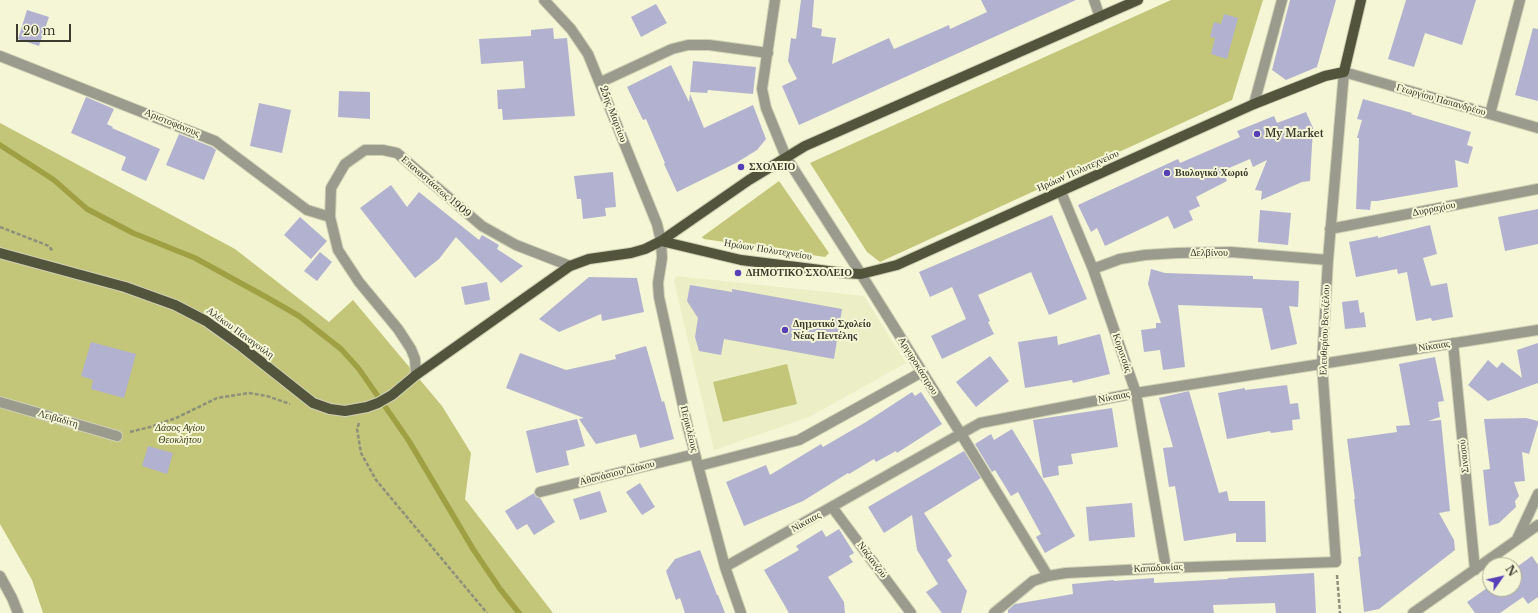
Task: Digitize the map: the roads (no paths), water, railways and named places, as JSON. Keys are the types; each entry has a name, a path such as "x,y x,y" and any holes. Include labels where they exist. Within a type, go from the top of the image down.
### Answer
{"main road":[{"path":"416,375 570,266 589,260 631,253 645,249 805,146 1138,0"},
{"path":"1344,72 1361,0"},
{"name":"Ηρώων Πολυτεχνείου","path":"661,240 741,260 861,274 897,265 1254,104 1325,76 1344,72"},
{"name":"Αλέκου Παναγούλη","path":"0,253 125,287 175,305 206,321 241,346 313,403 330,409 345,411 364,408 378,403 392,395 416,375"}],"street":[{"name":"25ης Μαρτίου","path":"544,0 571,29 588,54 601,82 657,224 661,240"},
{"name":"Αργυροκάστρου","path":"775,0 762,90 766,108 786,157 861,274 1048,576"},
{"path":"1094,0 1100,17"},
{"path":"1254,104 1282,0"},
{"path":"1490,114 1520,0"},
{"path":"601,82 672,49 688,45 708,45 768,53"},
{"name":"Αριστοφάνους","path":"0,56 216,140 308,210 330,217"},
{"name":"Γεωργίου Παπανδρέου","path":"1344,72 1538,128"},
{"name":"Ελευθερίου Βενιζέλου","path":"1336,562 1322,364 1330,229 1344,72"},
{"name":"Επαναστάσεως 1909","path":"416,375 415,359 411,349 398,329 359,282 338,250 330,217 331,188 345,164 365,150 396,152 482,226 516,245 570,266"},
{"name":"Δυρραχίου","path":"1330,229 1538,189"},
{"name":"Κορυτσάς","path":"1061,192 1093,269 1136,393 1166,568"},
{"name":"Περικλέους","path":"661,240 662,258 658,283 659,297 687,424 725,567 741,613"},
{"name":"Δελβίνου","path":"1093,269 1120,259 1145,255 1177,253 1231,252 1328,260"},
{"name":"Νίκαιας","path":"725,567 980,423 1136,393 1538,330"},
{"name":"Σινασού","path":"1453,343 1475,570"},
{"path":"699,466 799,440 922,372"},
{"name":"Λειβαδίτη","path":"0,402 117,436"},
{"name":"Αθανάσιου Διάκου","path":"540,492 695,454"},
{"path":"1517,539 1538,494"},
{"name":"Ναζιανζού","path":"832,507 911,613"},
{"path":"1413,613 1538,525"},
{"name":"Καπαδοκίας","path":"994,613 1033,581 1048,576 1066,573 1336,562"},
{"path":"0,576 18,613"}],"waterway":[{"path":"0,145 54,180 87,209 133,233 195,258 266,297 299,316 341,349 359,369 409,441 473,549 500,589 519,613"}],"place":[{"name":"My Market","path":"1257,134"},
{"name":"ΣΧΟΛΕΙΟ","path":"741,167"},
{"name":"Βιολογικό Χωριό","path":"1167,173"},
{"name":"ΔΗΜΟΤΙΚΟ ΣΧΟΛΕΙΟ","path":"738,273"},
{"name":"Δημοτικό Σχολείο Νέας Πεντέλης","path":"785,330"}],"park label":[{"name":"Δάσος Αγίου Θεοκλήτου","path":"180,434"}]}
